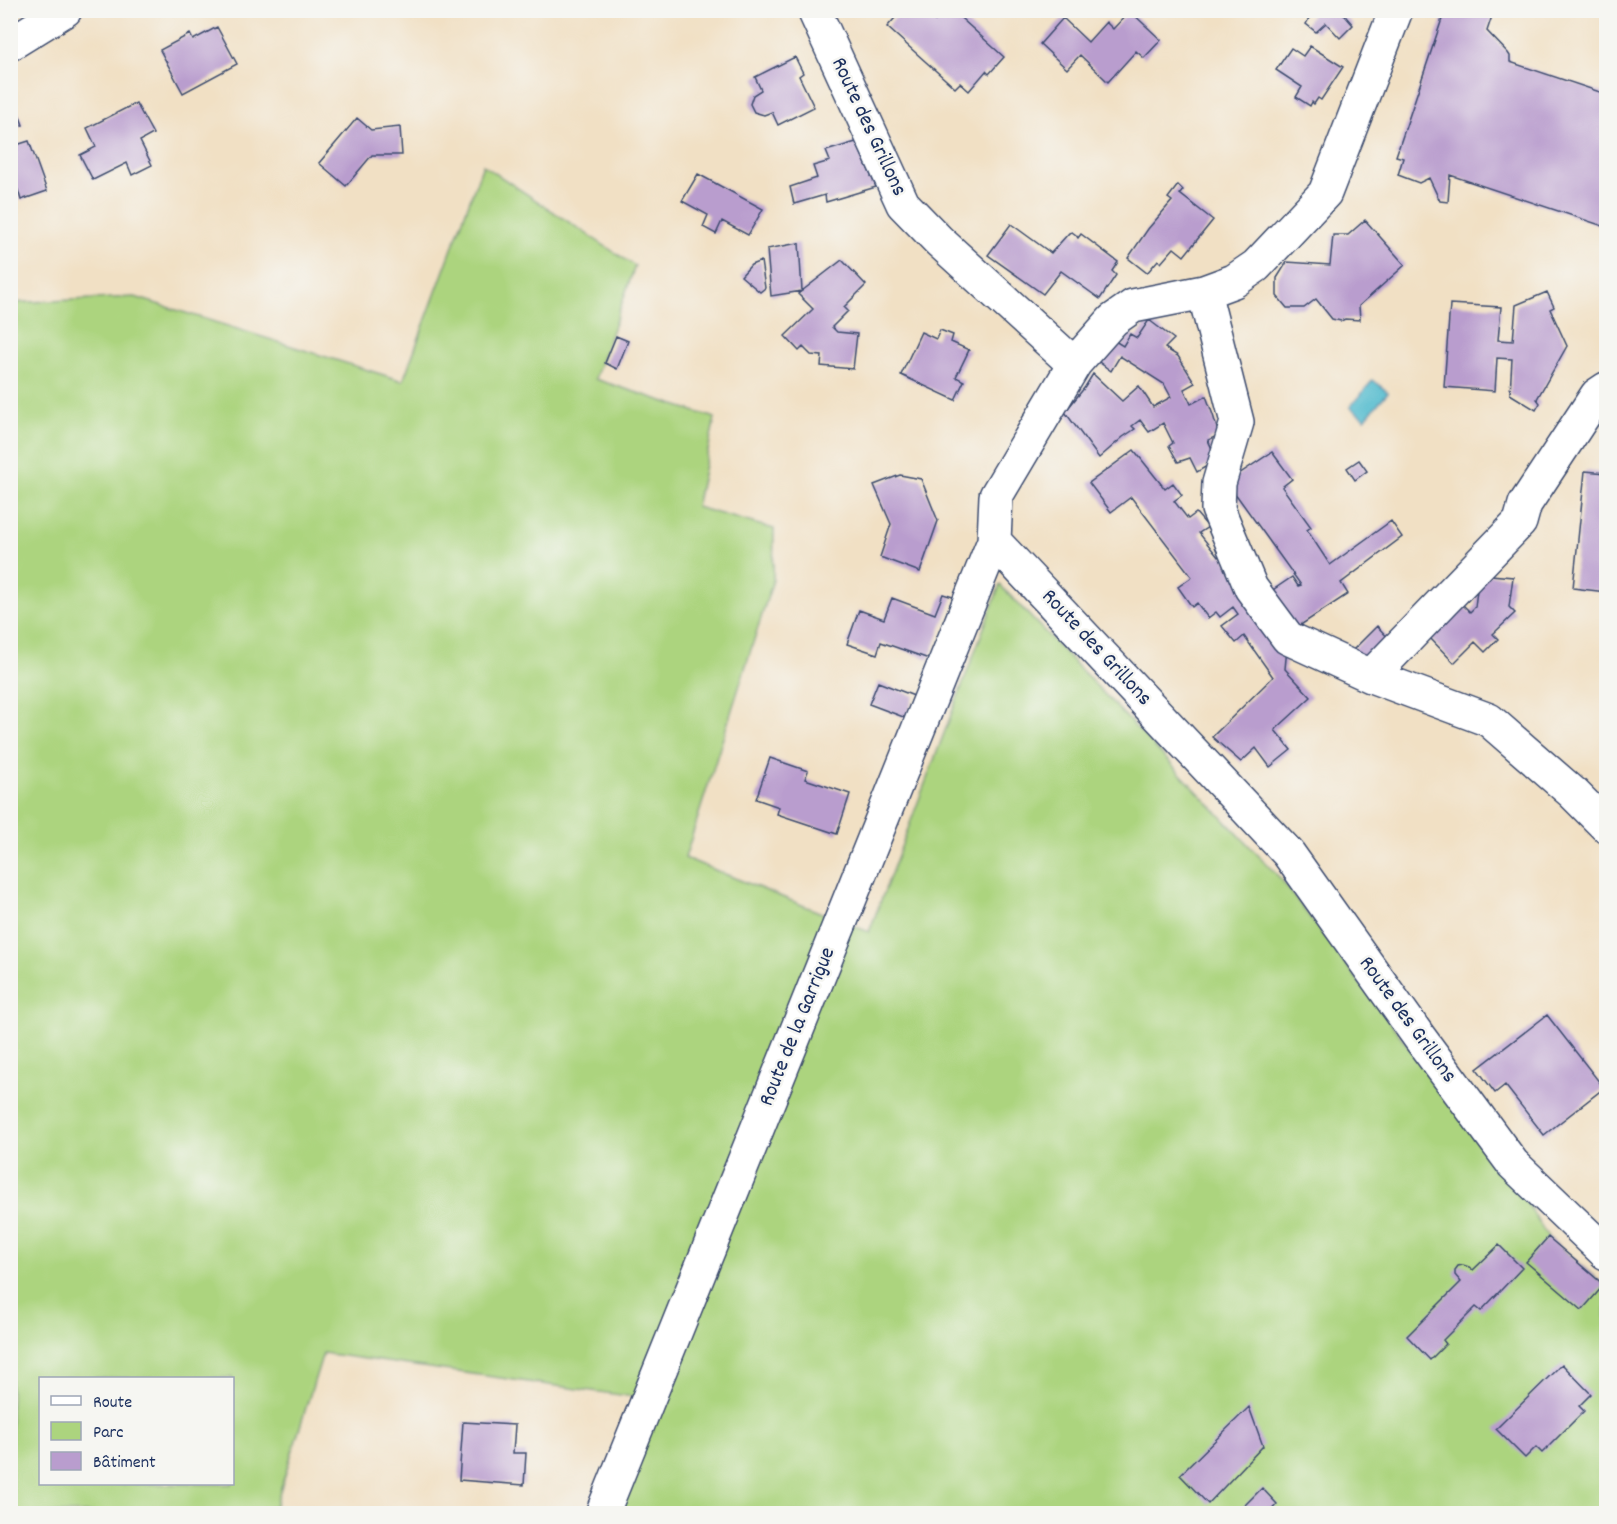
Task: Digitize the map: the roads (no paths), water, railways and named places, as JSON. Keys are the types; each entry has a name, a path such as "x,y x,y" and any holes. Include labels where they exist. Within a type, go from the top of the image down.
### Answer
{"street":[{"path":"10,44 65,10"},
{"name":"Route des Grillons","path":"814,10 903,204 939,241 1075,363"},
{"path":"994,541 996,496 1075,363 1113,320 1132,306 1204,292 1233,281 1256,266 1324,193 1396,10"},
{"path":"1204,292 1237,422 1219,483 1218,508 1251,588 1288,638 1371,676 1489,720 1606,826"},
{"path":"1371,676 1520,522 1525,504 1597,395 1606,389"},
{"name":"Route des Grillons","path":"994,541 1288,853 1513,1164 1606,1253"},
{"name":"Route de la Garrigue","path":"602,1514 994,541"}],"water":[{"path":"1373,380 1388,392 1365,419 1350,407"}]}
